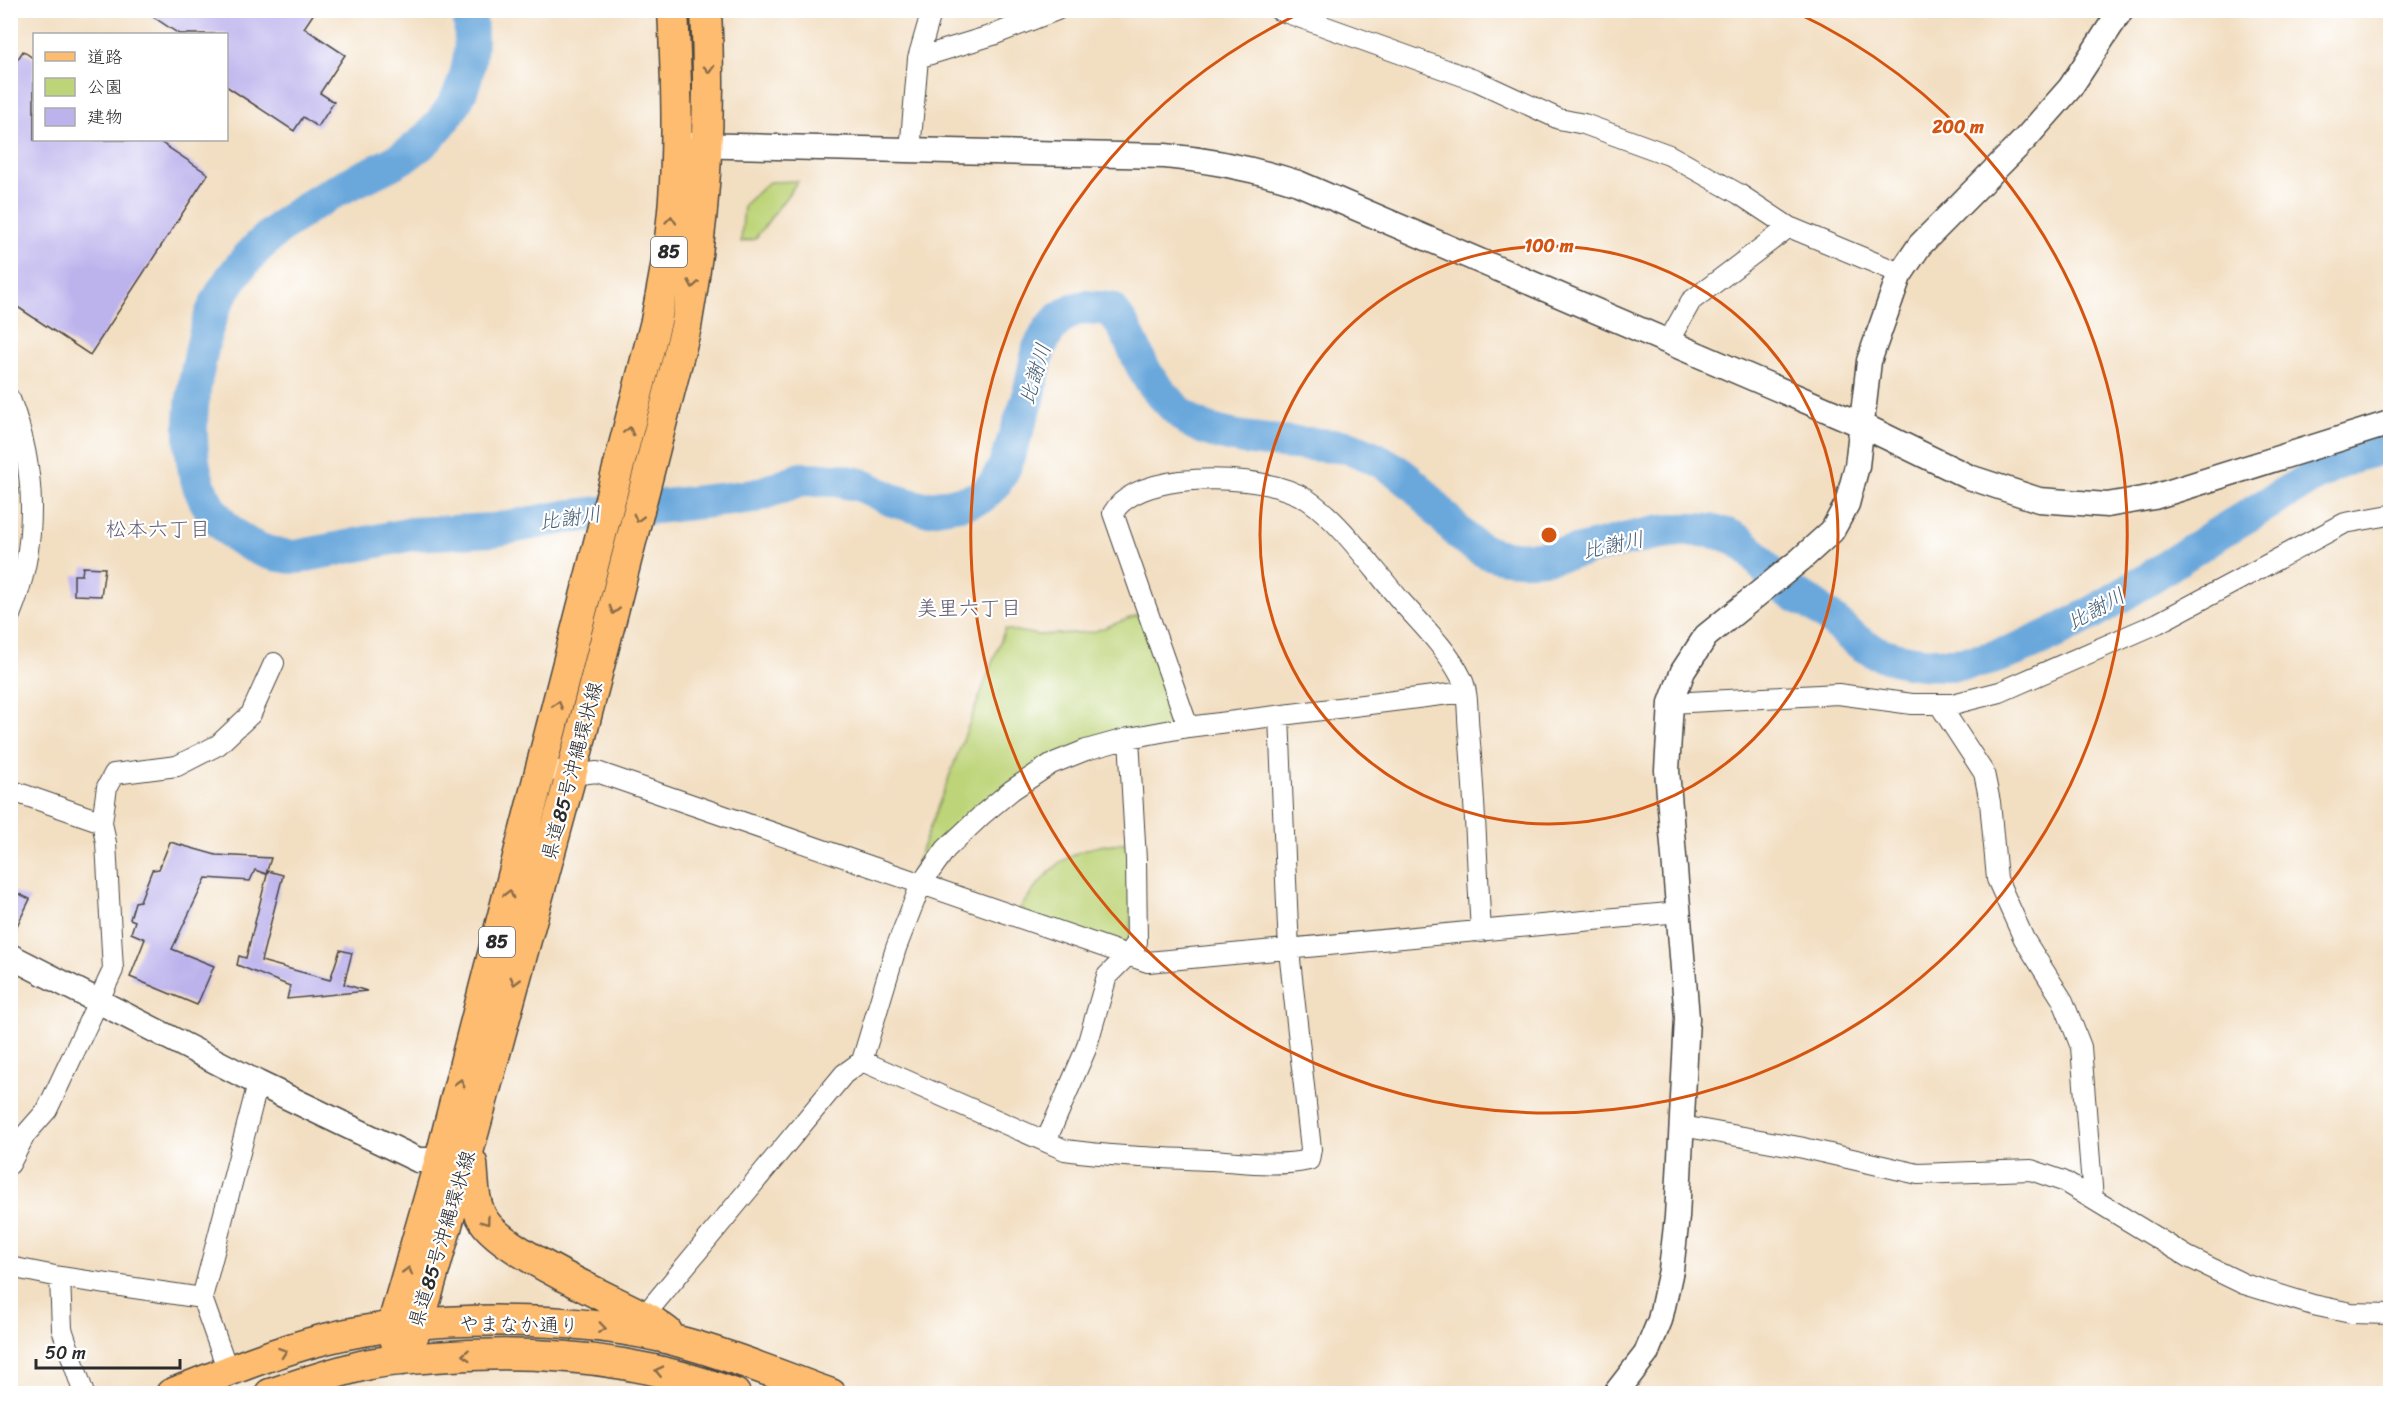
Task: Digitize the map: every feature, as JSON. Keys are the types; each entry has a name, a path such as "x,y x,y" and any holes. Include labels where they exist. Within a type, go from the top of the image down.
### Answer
{"main road":[{"name":"県道85号沖縄環状線","path":"401,1360 405,1326 440,1160 615,488 656,321 669,252 675,144 673,10"},
{"name":"県道85号沖縄環状線","path":"405,1326 470,1145 571,775 686,327 698,257 708,147 710,75 706,10"},
{"path":"470,1145 476,1204 484,1222 506,1243 649,1319 681,1342"},
{"name":"やまなか通り","path":"171,1394 228,1371 324,1340 405,1326 555,1322 644,1334 681,1342 831,1394"},
{"name":"やまなか通り","path":"270,1394 371,1364 472,1354 554,1355 642,1367 700,1380 735,1394"}],"street":[{"path":"910,151 918,57 932,10"},
{"path":"918,57 973,42 1057,10"},
{"path":"1279,10 1477,81 1560,118 1584,124 1669,155 1739,194 1789,227 1890,269 1899,276"},
{"path":"1615,1394 1646,1354 1660,1320 1671,1270 1676,1228 1687,1018 1667,770 1671,703 1683,671 1706,636 1832,531 1847,504 1857,466 1869,362 1899,276 1920,245 2025,139 2070,88 2121,10"},
{"path":"675,144 708,147 1165,156 1200,159 1261,171 1298,183 1862,425 1969,477 2039,500 2107,505 2154,498 2391,423"},
{"path":"1668,342 1691,301 1789,227"},
{"path":"10,399 26,448 32,494 26,562 10,615"},
{"path":"1188,727 1113,513 1118,503 1140,492 1170,483 1222,478 1281,489 1307,500 1327,515 1432,637 1462,679 1465,692 1481,932"},
{"path":"1671,703 1838,694 1912,704 1953,704 2000,692 2158,623 2345,523 2391,515"},
{"path":"10,1164 25,1135 47,1110 113,970 106,843 102,822 107,787 114,774 177,766 218,745 251,714 274,663"},
{"path":"649,1319 653,1305 844,1074 862,1061 896,948 921,884 946,849 1012,789 1052,764 1086,750 1129,738 1188,727 1465,692"},
{"path":"1939,704 1984,773 1990,802 1996,879 2024,939 2063,1001 2081,1047 2093,1199"},
{"path":"862,1061 1065,1150 1095,1154 1294,1163 1309,1160 1311,1149 1289,951 1279,716"},
{"path":"1046,1141 1086,1049 1107,976 1129,954 1137,942 1129,738"},
{"path":"542,767 571,775 597,772 1148,962 1289,951 1679,912"},
{"path":"10,790 102,822"},
{"path":"10,956 258,1083 418,1160 440,1160"},
{"path":"228,1371 202,1298 258,1083"},
{"path":"1682,1126 1799,1147 1918,1174 2031,1170 2063,1181 2188,1257 2244,1284 2313,1305 2351,1313 2391,1314"},
{"path":"10,1267 60,1277 202,1298"},
{"path":"60,1277 62,1329 84,1394"}],"green space":[{"path":"798,181 755,239 741,242 744,205 769,182"},
{"path":"1146,612 1188,727 1051,764 910,880 1005,629 1038,635 1093,632"},
{"path":"1135,842 1129,954 1015,915 1040,882 1064,860 1093,847"}],"building":[{"path":"143,10 316,10 304,28 345,55 320,93 334,102 318,127 303,117 294,131 228,87 228,33 178,33"},
{"path":"23,51 33,58 33,141 158,141 208,174 90,355 10,302 10,71"},
{"path":"83,567 105,568 101,596 74,595 74,575 82,575"},
{"path":"170,842 216,855 271,858 266,874 255,870 250,881 206,878 172,949 214,966 197,1005 130,977 145,939 131,933 135,921 130,919 135,902 140,901 152,870 159,869"},
{"path":"268,871 283,875 261,961 330,980 340,950 352,953 344,984 367,991 287,999 290,986 237,965 239,956 246,958"},
{"path":"10,890 30,899 10,940"}],"waterway":[{"name":"比謝川","path":"469,10 471,38 469,65 455,103 436,129 413,151 326,196 271,235 240,267 212,313 196,378 191,423 192,456 199,486 213,512 232,533 255,547 296,557 412,534 494,530 565,517 755,496 802,479 837,480 861,485 892,500 924,509 966,502 981,497 994,485 1004,468 1028,399 1039,348 1049,330 1060,318 1073,310 1085,307 1110,309 1126,332 1150,379 1172,405 1190,421 1223,434 1244,438 1348,447 1369,455 1406,478 1459,533 1480,549 1505,557 1532,558 1560,555 1646,535 1674,531 1701,530 1727,535 1744,544 1783,588 1820,610 1862,644 1883,655 1930,664 1962,663 1992,658 2047,637 2101,608 2218,533 2328,467 2356,455 2390,446"}],"district":[{"name":"松本六丁目","path":"158,529"},
{"name":"美里六丁目","path":"969,608"}]}
